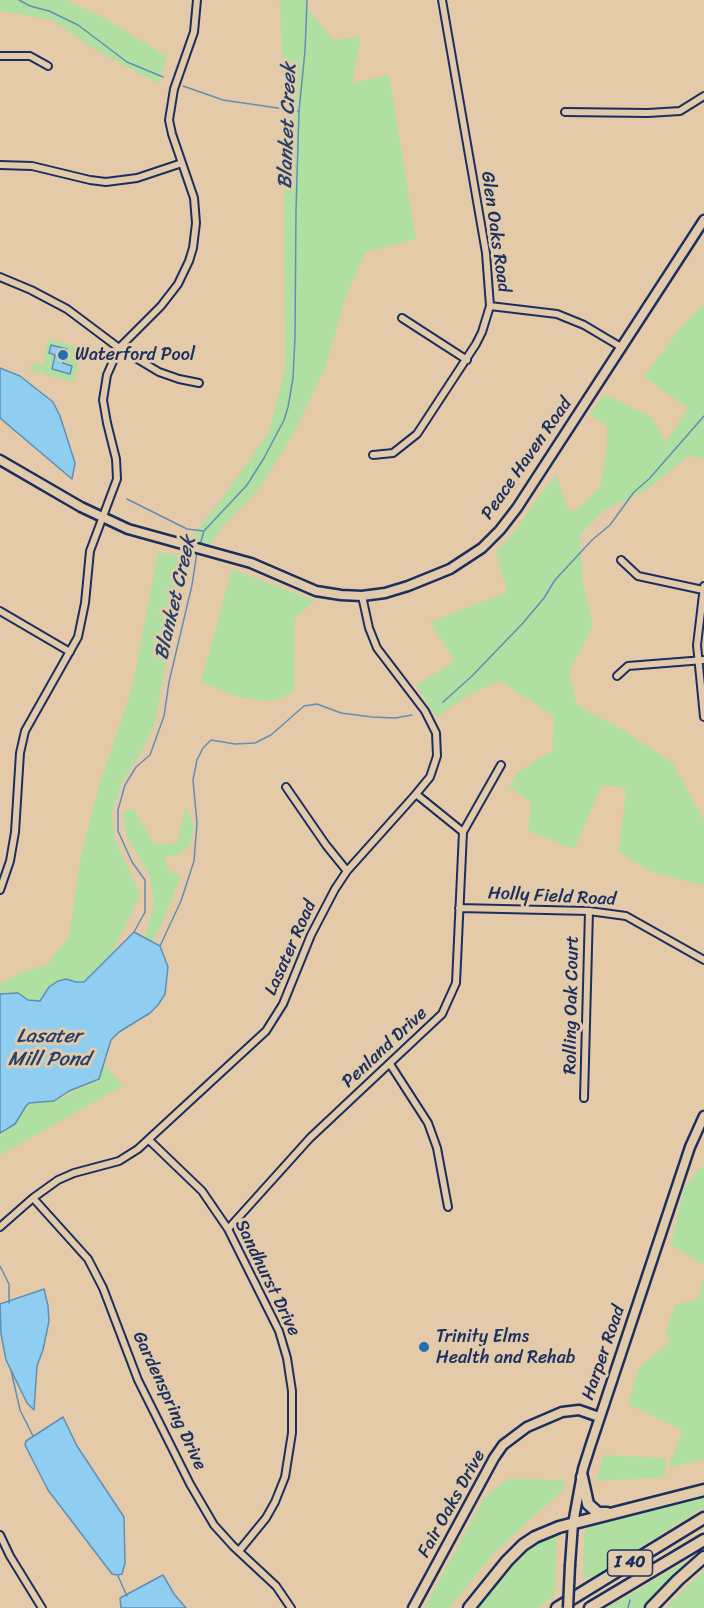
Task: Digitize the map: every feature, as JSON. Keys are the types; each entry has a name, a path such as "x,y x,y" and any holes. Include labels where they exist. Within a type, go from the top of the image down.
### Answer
{"highway":[{"path":"582,1477 584,1493 592,1509 598,1513 610,1513"},
{"path":"469,1608 523,1545 545,1532 704,1490"},
{"name":"I 40","path":"557,1608 704,1518"},
{"name":"I 40","path":"590,1608 704,1540"},
{"path":"651,1608 704,1557"}],"main road":[{"name":"Peace Haven Road","path":"0,460 81,507 128,529 252,563 316,591 362,596 385,593 408,586 450,569 482,548 500,530 517,508 704,220"},
{"name":"Harper Road","path":"568,1608 573,1524 582,1477 599,1417 690,1148 704,1116"},
{"name":"Fair Oaks Drive","path":"413,1608 503,1445 527,1427 562,1412 579,1410 599,1417"}],"street":[{"path":"0,890 10,861 15,832 20,753 25,731 78,637 83,620 90,551 104,518 117,473 103,400 107,375 119,348 173,291 184,274 195,237 195,209 169,120 174,89 194,32 197,0"},
{"name":"Glen Oaks Road","path":"372,455 393,453 417,434 467,360 482,332 490,306 486,253 442,0"},
{"path":"0,56 30,56 48,66"},
{"path":"565,112 680,111 704,96"},
{"path":"0,165 32,166 106,182 137,178 182,164"},
{"path":"0,277 67,309 119,348 159,372 178,379 199,382"},
{"path":"490,306 556,314 584,326 621,347"},
{"path":"402,318 467,360"},
{"path":"621,560 638,576 704,588 697,645 701,660 704,717"},
{"name":"Lasater Road","path":"0,1227 33,1198 66,1176 119,1161 138,1149 266,1031 283,1004 323,910 347,871 416,795 434,769 437,748 436,733 426,711 377,648 369,628 362,596"},
{"path":"0,611 70,652"},
{"path":"617,676 628,666 701,660"},
{"path":"416,795 463,832 501,765"},
{"path":"286,787 347,871"},
{"name":"Penland Drive","path":"228,1228 310,1138 442,1014 456,983 463,832"},
{"name":"Holly Field Road","path":"459,908 589,912 626,916 704,960"},
{"name":"Rolling Oak Court","path":"584,1098 589,912"},
{"path":"390,1064 428,1124 437,1148 448,1207"},
{"name":"Sandhurst Drive","path":"149,1140 202,1191 228,1228 279,1331 287,1358 292,1391 292,1433 285,1477 266,1518 239,1551"},
{"name":"Gardenspring Drive","path":"33,1198 86,1254 103,1288 138,1380 190,1484 214,1525 276,1586 291,1608"},
{"path":"0,1535 10,1556 42,1608"}],"green space":[{"path":"0,0 66,0 103,17 167,57 158,84 94,49 52,20 0,11"},
{"path":"279,0 306,0 307,8 333,40 361,37 352,83 389,75 416,239 366,252 346,296 325,368 295,431 259,489 222,526 209,548 189,540 221,500 269,432 285,369 284,80"},
{"path":"704,304 704,458 688,456 648,489 605,510 580,534 583,585 593,625 569,672 577,705 621,729 672,762 704,821 704,886 649,871 619,852 626,788 602,785 574,849 528,831 531,803 509,786 518,772 552,751 554,716 500,681 470,694 436,717 416,685 455,661 430,622 507,592 496,552 514,532 556,475 568,509 574,512 600,487 607,448 607,425 590,415 604,394 651,417 666,442 688,408 644,377 681,327"},
{"name":"Waterford Pool","path":"48,339 82,348 74,382 46,375 40,371 39,373 30,371 32,363 43,365"},
{"path":"158,552 191,559 168,652 155,723 142,751 122,782 112,813 115,840 140,894 113,952 84,982 66,979 49,987 40,1001 28,1000 18,993 0,994 0,984 22,972 48,964 69,936 81,855 99,786 132,688"},
{"path":"232,569 315,601 295,618 294,690 280,699 266,701 239,697 201,682"},
{"path":"186,807 194,826 190,845 180,854 165,858 168,870 181,876 152,942 144,938 154,903 149,875 127,837 123,813 133,808 155,845 177,843"},
{"path":"103,1064 123,1086 0,1155 0,1133 15,1124 29,1103 54,1101 99,1079"},
{"path":"700,1167 704,1168 704,1265 671,1245 684,1188"},
{"path":"704,1277 704,1460 669,1467 682,1430 628,1404 639,1367 670,1343 666,1333 675,1305 698,1299"},
{"path":"603,1455 665,1458 665,1477 596,1481"},
{"path":"507,1479 565,1480 563,1490 495,1552 449,1608 424,1608 484,1498"},
{"path":"704,1495 704,1507 593,1577 583,1578 584,1534 589,1525"},
{"path":"557,1531 555,1595 538,1608 475,1608 511,1564 530,1545"},
{"path":"691,1559 693,1561 646,1608 606,1608"},
{"path":"704,1570 704,1608 666,1608 675,1598"}],"water":[{"path":"51,345 67,349 63,363 72,366 70,374 52,369 55,355 49,353"},
{"path":"0,368 20,376 53,402 60,416 75,463 72,479 0,418"},
{"name":"Lasater Mill Pond","path":"134,932 160,946 168,967 165,994 158,1005 111,1040 99,1079 69,1091 54,1101 29,1103 15,1124 0,1133 0,994 18,993 28,1000 40,1001 49,987 58,981 66,979 84,982"},
{"path":"44,1289 49,1321 37,1366 34,1410 27,1403 6,1360 1,1334 0,1304"},
{"path":"63,1417 77,1446 124,1517 125,1563 122,1574 112,1574 48,1490 25,1445 26,1441"},
{"path":"163,1575 174,1594 186,1608 121,1608 120,1598"}],"waterway":[{"path":"19,0 78,25 127,62 163,77"},
{"name":"Blanket Creek","path":"200,545 204,531 247,485 284,420 288,407 293,378 295,338 299,111 307,0"},
{"path":"183,86 223,100 298,111"},
{"path":"443,702 472,676 523,623 544,598 555,580 592,540 610,525 634,492 649,479 704,416"},
{"path":"127,499 187,529 203,531"},
{"name":"Blanket Creek","path":"134,932 145,912 145,880 132,862 118,831 118,810 125,785 136,767 150,755 164,716 169,682 192,585 197,552"},
{"path":"160,946 181,901 194,861 197,823 193,780 197,760 203,748 211,740 235,744 255,743 271,735 304,706 317,704 341,713 372,717 395,718 412,715"},
{"path":"0,1266 9,1284 9,1303"},
{"path":"11,1370 20,1410 33,1436"},
{"path":"118,1576 127,1596"},
{"path":"628,1608 630,1600"}],"place":[{"name":"Waterford Pool","path":"63,355"},
{"name":"Trinity Elms Health and Rehab","path":"424,1347"}]}
